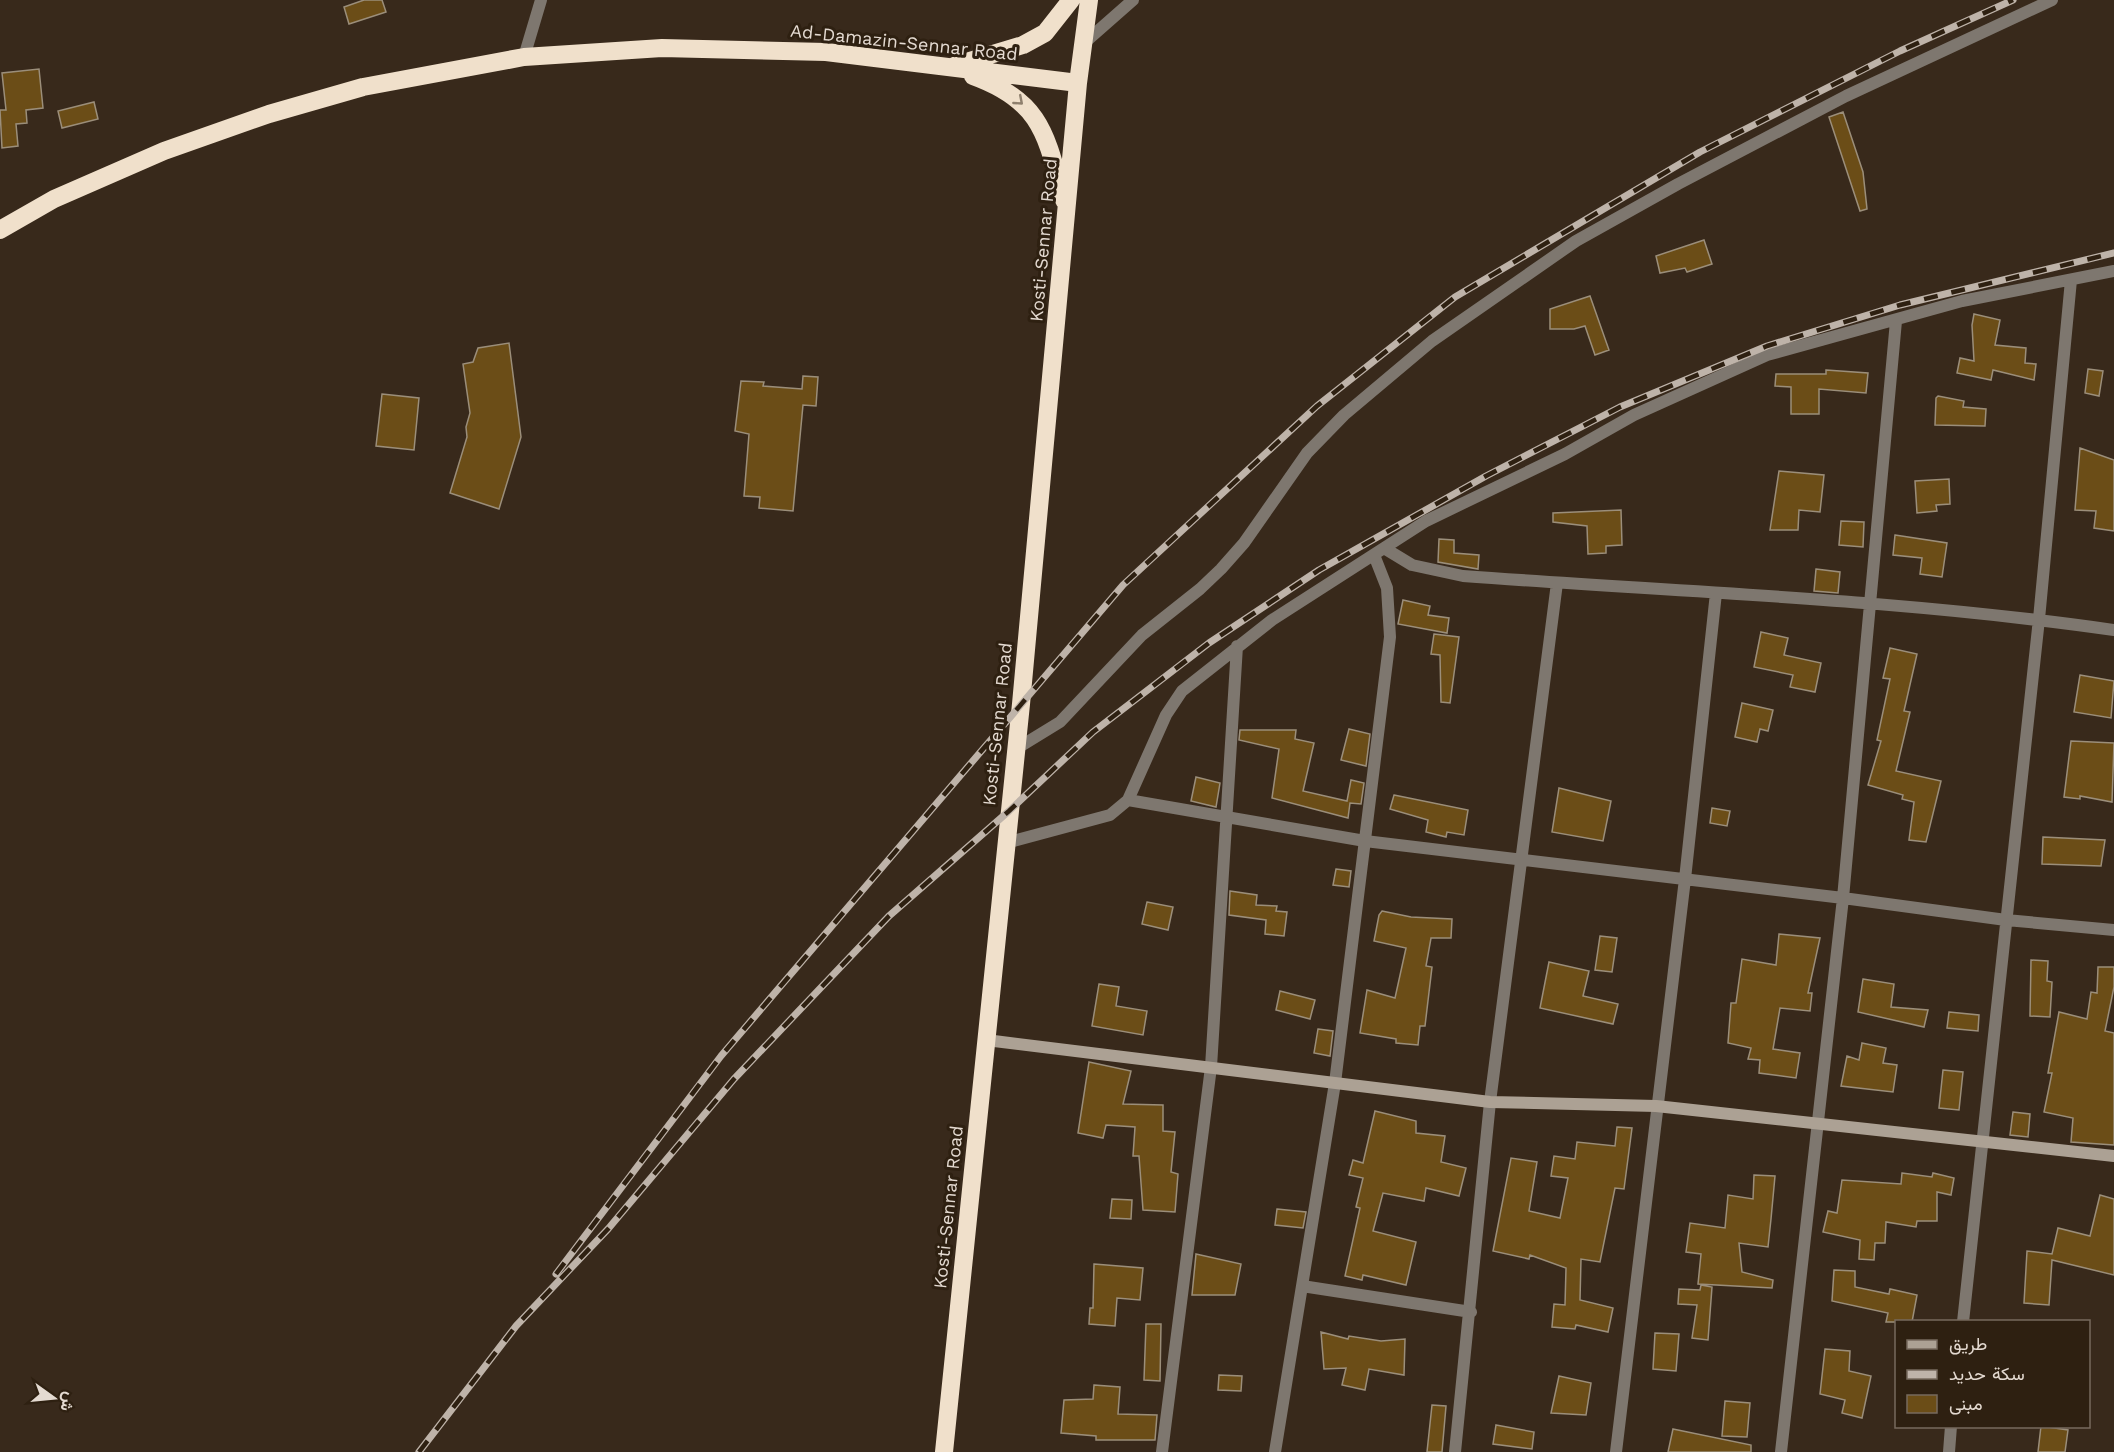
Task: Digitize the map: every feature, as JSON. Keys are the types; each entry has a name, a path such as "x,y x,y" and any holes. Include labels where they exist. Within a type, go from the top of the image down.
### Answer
{"highway":[{"path":"948,67 1023,45 1045,33 1071,0"},
{"name":"Kosti-Sennar Road","path":"944,1452 1016,749 1078,83 1089,0"},
{"name":"Ad-Damazin-Sennar Road","path":"0,230 54,199 164,151 269,114 363,87 524,57 662,48 826,52 1078,83"},
{"path":"948,67 1006,90 1026,106 1041,127 1067,212"}],"street":[{"path":"524,57 542,0"},
{"path":"1083,44 1133,0"},
{"path":"1016,749 1060,722 1142,635 1200,589 1221,569 1244,543 1307,453 1344,415 1432,341 1576,241 1678,184 1846,96 2052,0"},
{"path":"1006,843 1110,815 1128,800 1166,715 1182,691 1272,620 1426,521 1566,454 1634,415 1767,355 1962,301 2114,270"},
{"path":"1963,1320 2039,619 2071,280"},
{"path":"1781,1452 1843,898 1896,321"},
{"path":"1379,551 1412,565 1439,572 2039,619 2114,630"},
{"path":"1275,1452 1335,1083 1390,637 1387,588 1379,551"},
{"path":"1455,1452 1471,1312 1490,1102 1557,583"},
{"path":"1616,1452 1685,879 1716,593"},
{"path":"1162,1452 1211,1066 1237,646"},
{"path":"1128,800 1227,815 1365,841 1843,898 2006,920 2114,930"},
{"path":"986,1040 1490,1102 1656,1106 2114,1156"},
{"path":"1302,1286 1471,1312"},
{"path":"1949,1452 1952,1428"}],"building":[{"path":"364,0 382,0 386,12 349,24 344,7"},
{"path":"39,69 43,108 26,110 27,123 16,124 18,146 2,148 0,110 6,110 2,73"},
{"path":"94,102 98,119 62,128 58,111"},
{"path":"1843,112 1863,172 1867,209 1860,211 1829,117"},
{"path":"1704,240 1712,264 1687,272 1685,268 1660,273 1656,256"},
{"path":"1590,296 1609,350 1595,355 1585,326 1574,329 1550,329 1550,309"},
{"path":"1974,314 2000,320 1995,345 2026,348 2025,363 2036,364 2034,380 1993,370 1991,380 1957,373 1960,358 1974,361 1972,325"},
{"path":"509,343 521,437 499,509 450,493 467,437 466,427 470,413 463,364 473,362 478,348"},
{"path":"2088,369 2103,371 2099,396 2085,393"},
{"path":"1826,370 1868,373 1866,393 1819,389 1819,414 1791,414 1791,387 1775,386 1776,374 1826,374"},
{"path":"803,376 818,377 816,406 803,405 793,511 759,508 760,497 744,496 749,434 735,431 741,381 764,382 763,386 802,389"},
{"path":"382,394 419,398 414,450 376,446"},
{"path":"1938,396 1964,401 1963,407 1986,409 1985,426 1935,425"},
{"path":"2080,448 2114,460 2114,531 2094,528 2096,511 2075,510"},
{"path":"1779,471 1824,475 1820,512 1799,510 1798,530 1770,530"},
{"path":"1949,479 1950,504 1936,505 1937,511 1917,513 1915,481"},
{"path":"1621,510 1622,545 1606,546 1606,553 1588,554 1587,526 1553,522 1553,513"},
{"path":"1841,521 1864,522 1863,547 1839,545"},
{"path":"1895,535 1947,543 1942,577 1920,574 1922,558 1893,555"},
{"path":"1439,539 1454,540 1454,553 1479,555 1478,569 1438,562"},
{"path":"1816,569 1840,572 1838,593 1814,591"},
{"path":"1403,600 1430,606 1428,615 1449,618 1447,633 1398,624"},
{"path":"1761,632 1788,638 1784,655 1821,663 1815,692 1790,687 1793,675 1754,667"},
{"path":"1434,634 1459,637 1450,703 1441,702 1440,655 1431,654"},
{"path":"1890,648 1917,654 1904,711 1910,712 1896,771 1941,781 1926,842 1909,840 1914,802 1902,799 1903,795 1868,785 1881,741 1877,740 1890,679 1883,678"},
{"path":"2080,675 2114,681 2111,718 2074,712"},
{"path":"1742,703 1773,710 1768,731 1760,729 1757,742 1735,737"},
{"path":"1349,729 1370,734 1366,766 1341,760"},
{"path":"1240,730 1296,730 1295,739 1314,743 1303,791 1347,801 1351,780 1364,783 1361,804 1350,803 1348,818 1272,798 1279,749 1239,740"},
{"path":"2071,741 2114,743 2112,802 2080,796 2080,799 2064,797"},
{"path":"1196,777 1220,783 1216,807 1191,801"},
{"path":"1559,788 1611,801 1603,841 1552,832"},
{"path":"1394,795 1468,810 1464,835 1447,832 1446,837 1426,832 1428,820 1390,809"},
{"path":"1712,808 1730,811 1727,826 1710,823"},
{"path":"2043,837 2105,840 2101,866 2042,864"},
{"path":"1336,869 1351,871 1349,887 1333,885"},
{"path":"1230,891 1257,895 1256,905 1277,906 1276,911 1287,912 1284,936 1265,934 1266,920 1229,915"},
{"path":"1147,902 1173,907 1168,930 1142,924"},
{"path":"1382,911 1411,917 1452,919 1451,938 1431,938 1426,966 1432,967 1425,1026 1420,1026 1418,1045 1396,1043 1396,1039 1360,1033 1367,990 1395,998 1406,948 1374,941 1379,915"},
{"path":"1779,934 1820,938 1808,993 1812,993 1810,1011 1780,1008 1773,1049 1800,1053 1796,1078 1759,1073 1760,1060 1748,1059 1751,1048 1728,1043 1731,1003 1736,1003 1742,959 1776,965"},
{"path":"1600,936 1617,938 1612,972 1595,970"},
{"path":"2031,960 2048,961 2047,981 2052,982 2050,1017 2030,1016"},
{"path":"1549,962 1589,971 1583,996 1618,1004 1613,1024 1540,1008"},
{"path":"2098,967 2114,967 2114,987 2105,1031 2114,1033 2114,1145 2071,1142 2073,1118 2044,1112 2052,1073 2048,1073 2059,1012 2087,1019 2091,992 2097,993"},
{"path":"1863,979 1894,984 1891,1007 1928,1010 1924,1027 1858,1012"},
{"path":"1099,984 1119,987 1116,1006 1147,1011 1143,1035 1092,1026"},
{"path":"1280,991 1315,1000 1310,1019 1276,1010"},
{"path":"1949,1012 1979,1015 1978,1031 1947,1028"},
{"path":"1318,1029 1333,1031 1330,1056 1314,1053"},
{"path":"1862,1043 1886,1048 1883,1063 1897,1065 1893,1092 1841,1086 1847,1056 1859,1060"},
{"path":"1089,1062 1131,1071 1123,1104 1163,1105 1163,1131 1175,1132 1171,1172 1178,1174 1175,1212 1143,1210 1139,1156 1133,1156 1135,1127 1106,1125 1103,1138 1078,1133"},
{"path":"1943,1070 1963,1072 1959,1110 1939,1108"},
{"path":"1375,1111 1416,1121 1416,1133 1445,1136 1441,1162 1466,1168 1459,1196 1426,1188 1424,1201 1383,1193 1373,1231 1416,1242 1406,1285 1363,1275 1362,1280 1345,1276 1360,1208 1356,1207 1363,1178 1349,1175 1353,1160 1363,1163"},
{"path":"2013,1112 2030,1114 2028,1137 2010,1135"},
{"path":"1617,1127 1632,1128 1624,1189 1615,1188 1600,1262 1581,1259 1580,1300 1613,1308 1608,1332 1576,1325 1575,1329 1552,1327 1554,1304 1565,1305 1566,1268 1530,1255 1529,1259 1493,1251 1511,1158 1537,1162 1529,1211 1560,1218 1568,1178 1551,1176 1554,1156 1575,1159 1577,1142 1615,1146"},
{"path":"1902,1173 1932,1177 1933,1173 1954,1178 1951,1195 1937,1192 1937,1221 1917,1221 1916,1227 1886,1222 1885,1243 1875,1243 1874,1260 1859,1259 1860,1240 1823,1232 1828,1211 1837,1213 1842,1180 1901,1184"},
{"path":"1754,1175 1775,1176 1768,1247 1739,1243 1742,1272 1773,1280 1772,1288 1698,1284 1701,1254 1686,1252 1690,1223 1725,1228 1728,1195 1753,1199"},
{"path":"2100,1195 2114,1199 2114,1275 2052,1260 2049,1305 2024,1303 2027,1251 2052,1254 2058,1228 2090,1236"},
{"path":"1112,1199 1132,1200 1131,1219 1110,1218"},
{"path":"1277,1209 1306,1212 1303,1228 1275,1225"},
{"path":"1196,1254 1241,1264 1235,1295 1192,1295"},
{"path":"1094,1264 1143,1268 1140,1300 1117,1298 1115,1326 1089,1324 1090,1308 1093,1308"},
{"path":"1834,1270 1855,1271 1855,1287 1889,1294 1890,1289 1917,1295 1912,1320 1895,1320 1895,1322 1886,1322 1888,1313 1832,1301"},
{"path":"1701,1285 1712,1287 1708,1340 1692,1338 1697,1305 1678,1304 1679,1289 1700,1290"},
{"path":"1146,1324 1161,1324 1160,1381 1144,1380"},
{"path":"1321,1332 1348,1339 1349,1336 1381,1341 1405,1339 1404,1375 1369,1369 1365,1390 1342,1385 1346,1368 1324,1369"},
{"path":"1655,1333 1679,1334 1676,1371 1653,1369"},
{"path":"1825,1349 1850,1351 1849,1371 1871,1376 1862,1418 1842,1413 1845,1400 1820,1394"},
{"path":"1219,1375 1242,1376 1241,1391 1218,1390"},
{"path":"1559,1376 1591,1383 1586,1415 1551,1413"},
{"path":"1094,1385 1120,1387 1118,1414 1157,1415 1155,1440 1096,1440 1096,1436 1061,1433 1064,1400 1093,1399"},
{"path":"1725,1401 1750,1403 1747,1437 1722,1436"},
{"path":"1432,1405 1446,1406 1442,1452 1427,1452"},
{"path":"1496,1425 1534,1432 1532,1449 1493,1444"},
{"path":"2041,1428 2068,1430 2065,1452 2038,1452"},
{"path":"1673,1429 1751,1445 1751,1452 1668,1452"}],"railway":[{"path":"556,1274 721,1056 1123,585 1317,406 1455,297 1700,152 1900,51 2013,0"},
{"path":"419,1452 516,1326 608,1229 734,1079 889,916 1009,811 1093,732 1209,643 1319,570 1486,476 1620,407 1767,346 1900,305 2114,253"}]}
